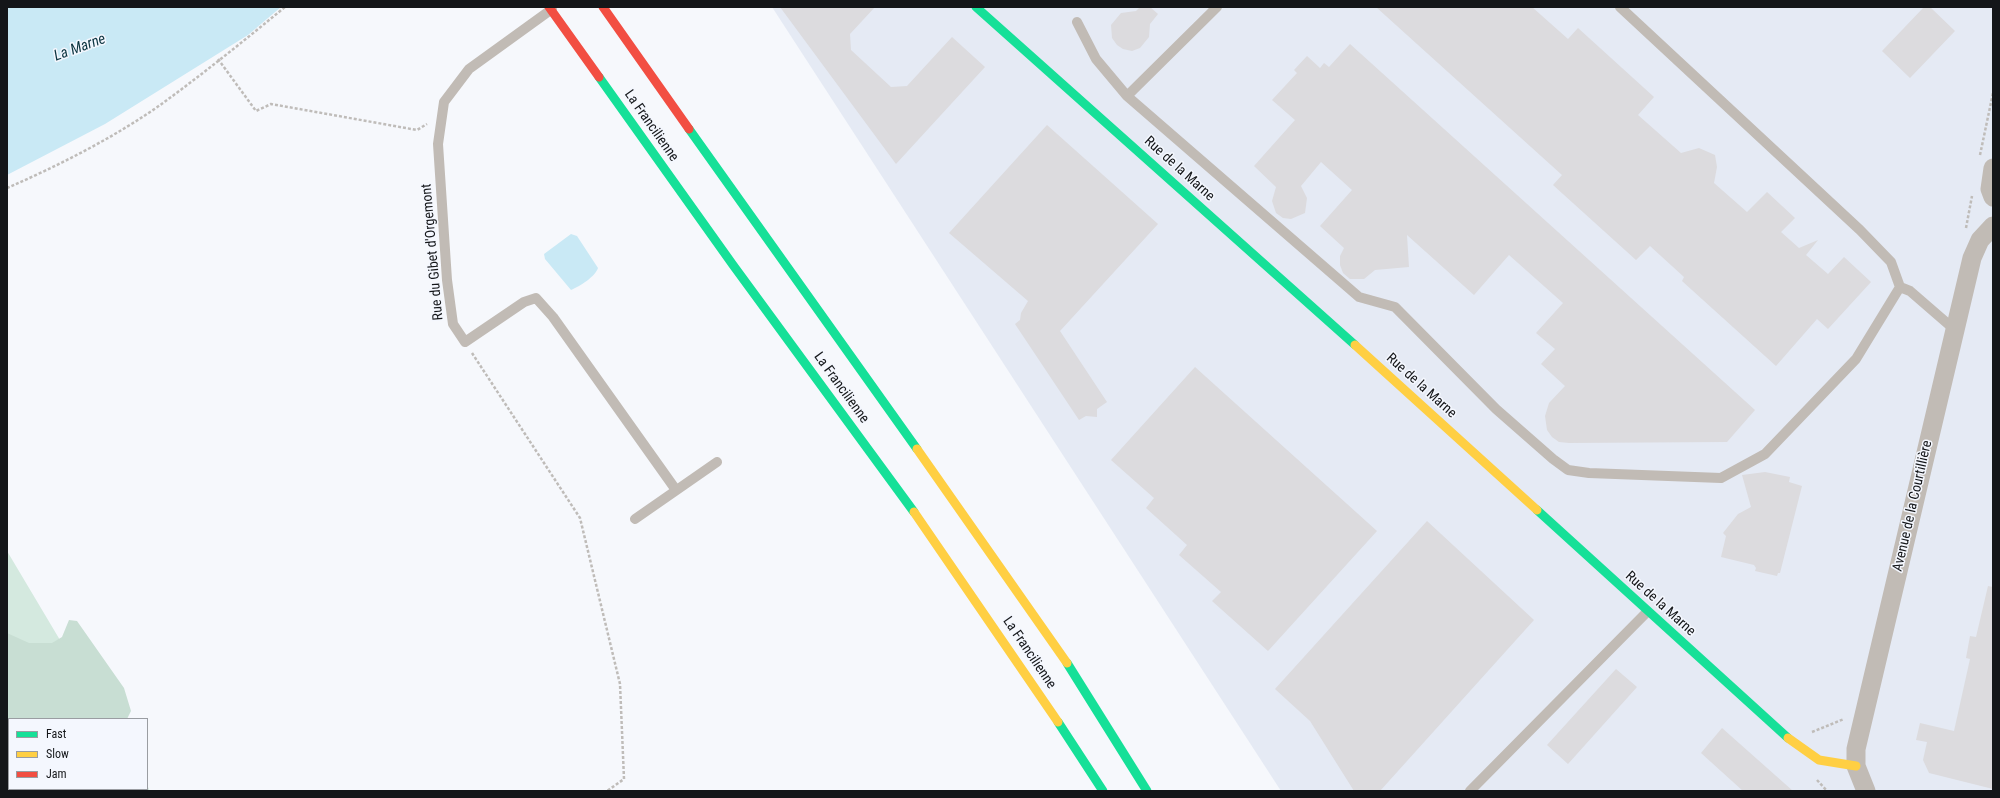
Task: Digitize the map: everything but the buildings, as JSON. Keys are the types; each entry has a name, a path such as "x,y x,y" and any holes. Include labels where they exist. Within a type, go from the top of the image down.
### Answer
{"main road":[{"name":"La Francilienne","path":"549,7 729,259 909,504 1027,674 1103,791"},
{"name":"La Francilienne","path":"603,7 1061,653 1147,791"},
{"name":"Rue de la Marne","path":"976,7 1376,363 1647,612 1798,748 1819,760 1856,766"}],"street":[{"path":"1993,168 1990,189 1993,197"},
{"name":"Avenue de la Courtillière","path":"1866,791 1856,766 1856,749 1972,258 1980,240 1993,226"}],"lane":[{"name":"Rue du Gibet d'Orgemont","path":"465,342 453,324 447,280 438,144 444,102 469,69 555,7"},
{"path":"1128,96 1217,7"},
{"path":"1620,7 1860,230 1891,262 1900,288"},
{"path":"1077,22 1096,59 1128,96 1359,297 1395,307 1496,409 1568,470 1589,473 1721,478 1765,454 1856,359 1900,288"},
{"path":"1900,288 1910,291 1954,330"},
{"path":"465,342 524,302 536,298 553,317 676,490"},
{"path":"635,519 716,462"},
{"path":"1470,791 1647,612"}],"path":[{"path":"7,188 51,169 129,125 162,104 285,7"},
{"path":"218,60 256,111 271,104 417,130 442,116"},
{"path":"465,342 580,518 620,684 624,780 607,791"}],"shaded area":[{"path":"772,7 1993,7 1993,791 1281,791"}],"green space":[{"path":"7,551 106,718 8,718 8,790 148,790 148,787 150,791 7,791"},
{"path":"69,620 77,621 124,688 131,711 128,718 8,718 8,790 75,791 7,791 7,633 29,643 52,643 62,637"}],"water":[{"name":"La Marne","path":"7,7 281,7 248,35 105,124 7,175"},
{"path":"571,234 577,236 598,268 591,278 571,290 545,259 544,254"}],"traffic: fast":[{"path":"976,7 1355,345"},
{"path":"599,77 733,265 914,512"},
{"path":"689,129 917,449"},
{"path":"1537,510 1788,738"},
{"path":"1067,663 1147,791"},
{"path":"1058,722 1103,791"}],"traffic: slow":[{"path":"1355,345 1537,510"},
{"path":"917,449 1067,663"},
{"path":"914,512 1058,722"},
{"path":"1788,738 1819,760 1856,766"}],"traffic: jam":[{"path":"549,7 599,77"},
{"path":"603,7 689,129"}]}
